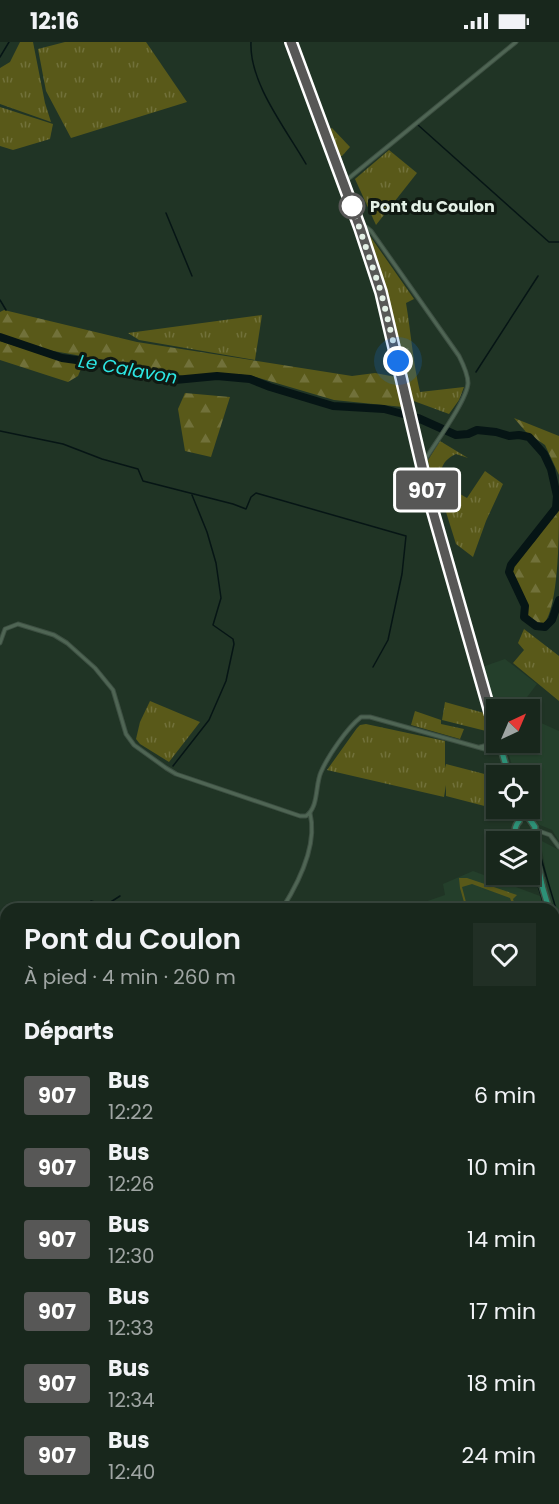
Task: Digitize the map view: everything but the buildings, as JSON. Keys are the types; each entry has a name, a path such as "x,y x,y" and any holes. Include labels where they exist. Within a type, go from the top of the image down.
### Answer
{"main road":[{"path":"291,42 360,228 381,292 422,465 486,699"},
{"path":"515,831 515,826 519,821 528,819 534,823 535,831"},
{"path":"540,870 542,885"},
{"path":"540,879 547,903"}],"street":[{"path":"343,183 516,42"},
{"path":"360,228 366,227 371,231 459,356 468,382 463,399 422,465"},
{"path":"0,643 5,629 18,624 54,635 67,643 106,680 118,703 126,734 134,744 158,762 176,774 300,816 310,813 313,809 317,783 324,766 361,717 370,717 486,748"},
{"path":"477,747 486,745"},
{"path":"285,903 304,865 313,825 310,813"},
{"path":"540,834 550,835 559,847"}],"shaded area":[{"path":"505,659 537,684 526,699 492,699 482,667"},
{"path":"540,722 559,731 559,841 552,830 540,825 533,819 540,819 540,765 512,765 508,753 540,753"},
{"path":"540,840 559,850 559,903 422,903 445,895 443,884 473,871 486,876 486,885 511,885 549,897 544,877 547,877"}],"green space":[{"path":"20,42 33,42 51,122 0,104 0,68 10,62"},
{"path":"65,42 146,42 187,102 71,138 46,91 38,49"},
{"path":"0,107 53,124 50,139 13,150 0,146"},
{"path":"332,128 350,147 342,156 338,156 328,130"},
{"path":"389,150 417,173 376,225 355,179"},
{"path":"367,236 370,236 414,299 406,303 420,392 464,387 459,400 449,414 411,400"},
{"path":"4,310 137,342 352,376 375,373 396,377 403,407 334,400 252,376 237,374 183,376 42,349 0,334 0,312"},
{"path":"262,315 255,360 139,340 128,333"},
{"path":"0,341 63,361 83,364 78,376 68,382 0,360"},
{"path":"185,393 230,397 211,457 185,451 178,409"},
{"path":"514,418 559,436 559,475 545,445 526,432"},
{"path":"440,441 468,458 456,454 447,459 441,471 440,486 434,489 428,460"},
{"path":"485,471 503,484 473,557 456,544 446,512 454,495 460,494 467,498"},
{"path":"559,504 557,568 553,601 544,624 537,624 527,616 528,605 513,572 513,566 535,541"},
{"path":"524,629 559,656 559,701 513,663 524,650 518,643"},
{"path":"150,701 200,722 169,762 140,744 136,739 140,722"},
{"path":"445,702 484,713 486,731 442,720"},
{"path":"415,711 441,720 441,724 464,729 460,739 411,725"},
{"path":"366,724 445,741 445,768 446,764 486,774 486,806 446,796 446,785 444,797 327,770 360,725"},
{"path":"459,878 467,878 517,895 513,899 514,903 512,903 510,898 472,884 462,887 466,903 464,903"}],"waterway":[{"path":"0,57 9,42"},
{"path":"251,42 252,58 262,89 306,164"},
{"path":"297,42 312,85"},
{"path":"418,125 549,242 559,242"},
{"path":"166,213 192,276"},
{"path":"476,372 538,276"},
{"path":"0,300 6,310"},
{"name":"Le Calavon","path":"0,337 62,358 133,368 175,380 217,376 250,379 333,406 384,409 418,418 456,435 468,434 477,430 529,437 544,454 551,469 557,496 556,508 511,565 509,572 525,606 524,617 536,626 545,627 552,620 559,600"},
{"path":"0,431 63,444 102,459 138,469 143,481 246,509 251,497 256,493 406,536 402,574 388,640 373,667"},
{"path":"427,464 435,504 466,611"},
{"path":"173,766 209,720 226,681 234,644 233,639 213,625 221,598 216,563 207,532 192,495"},
{"path":"540,853 554,903"},
{"path":"538,885 543,903"},
{"path":"109,903 120,896"},
{"path":"90,903 91,901 98,903"}],"bus line":[{"name":"907","path":"291,42 360,228 381,292 431,505 486,699"}],"place":[{"name":"Pont du Coulon","path":"352,206"}],"route":[{"path":"352,206 381,292 398,361"}]}
